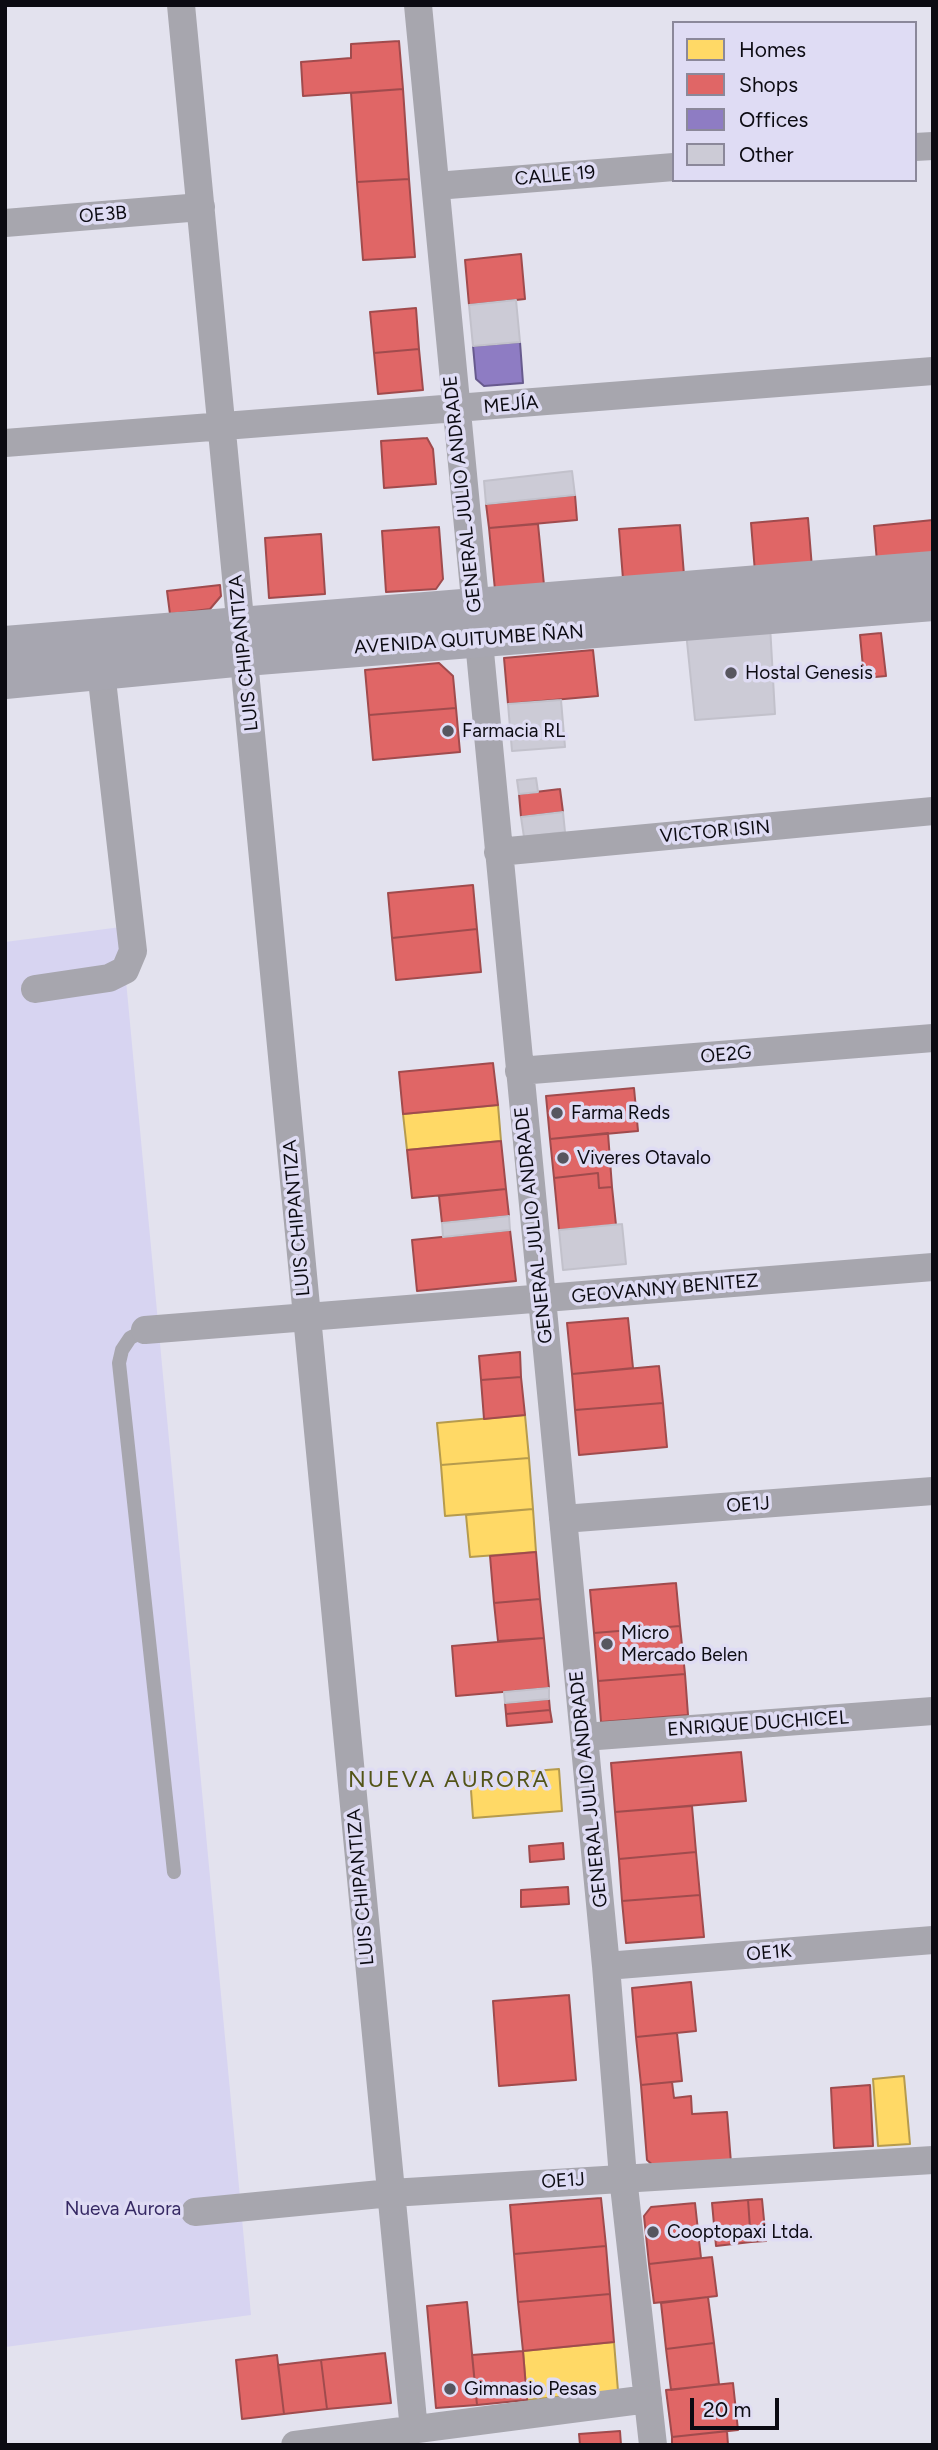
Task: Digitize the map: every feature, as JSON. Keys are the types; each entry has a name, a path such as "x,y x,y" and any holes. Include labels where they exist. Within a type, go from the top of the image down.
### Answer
{"street":[{"name":"LUIS CHIPANTIZA","path":"181,5 414,2430"},
{"name":"GENERAL JULIO ANDRADE","path":"418,5 606,1966 623,2177 653,2445"},
{"name":"CALLE 19","path":"436,186 672,167"},
{"name":"OE3B","path":"5,223 201,206"},
{"name":"MEJÍA","path":"5,443 933,370"},
{"name":"AVENIDA QUITUMBE ÑAN","path":"476,624 933,570"},
{"name":"AVENIDA QUITUMBE ÑAN","path":"5,680 99,654 243,641 476,624 933,602"},
{"name":"AVENIDA QUITUMBE ÑAN","path":"5,645 99,654"},
{"path":"35,989 108,978 125,970 133,951 99,654"},
{"name":"VICTOR ISIN","path":"498,852 933,811"},
{"name":"OE2G","path":"519,1071 933,1038"},
{"name":"GEOVANNY BENITEZ","path":"145,1330 933,1267"},
{"name":"OE1J","path":"563,1519 933,1492"},
{"name":"ENRIQUE DUCHICEL","path":"584,1737 933,1712"},
{"name":"OE1K","path":"606,1966 933,1940"},
{"name":"OE1J","path":"195,2212 391,2193 933,2160"},
{"path":"295,2445 648,2399"}],"lane":[{"path":"145,1330 130,1338 122,1350 119,1363 174,1872"}],"green space":[{"name":"Nueva Aurora","path":"121,927 251,2315 5,2347 5,942"}],"building: Homes":[{"path":"498,1105 501,1141 407,1150 403,1114"},
{"path":"525,1415 529,1458 441,1465 437,1423"},
{"path":"529,1458 533,1509 445,1516 441,1465"},
{"path":"533,1509 536,1552 470,1557 466,1515"},
{"path":"559,1769 562,1811 473,1818 470,1776"},
{"path":"904,2076 910,2144 878,2146 873,2079"},
{"path":"614,2342 618,2391 527,2400 523,2351"}],"building: Shops":[{"path":"399,41 403,89 303,96 301,62 351,58 351,44"},
{"path":"403,89 409,179 357,182 351,93"},
{"path":"409,179 415,257 363,260 357,182"},
{"path":"521,254 525,299 469,305 465,260"},
{"path":"416,308 419,349 374,353 370,312"},
{"path":"419,349 423,390 378,394 374,353"},
{"path":"427,438 433,449 436,484 384,488 381,441"},
{"path":"575,495 577,520 489,528 486,504"},
{"path":"808,518 812,568 755,572 751,523"},
{"path":"933,520 933,557 877,562 874,526"},
{"path":"538,524 544,585 495,590 489,528"},
{"path":"680,525 684,575 623,579 619,529"},
{"path":"439,527 443,579 436,589 386,592 382,531"},
{"path":"321,534 325,594 269,598 265,538"},
{"path":"220,585 221,596 210,609 170,614 167,591"},
{"path":"881,633 886,676 864,678 860,635"},
{"path":"593,650 598,696 508,704 504,658"},
{"path":"439,663 453,676 456,708 369,715 365,670"},
{"path":"456,708 460,752 373,760 369,715"},
{"path":"560,789 563,812 521,817 519,794"},
{"path":"473,885 477,929 392,938 388,893"},
{"path":"477,929 481,972 396,980 392,938"},
{"path":"493,1063 498,1105 403,1114 399,1072"},
{"path":"634,1088 638,1131 550,1139 546,1096"},
{"path":"608,1133 612,1187 599,1188 598,1173 554,1178 550,1139"},
{"path":"501,1141 506,1189 412,1198 407,1150"},
{"path":"598,1173 599,1188 612,1187 616,1225 559,1230 554,1178"},
{"path":"506,1189 509,1216 442,1223 439,1196"},
{"path":"510,1230 516,1281 417,1291 412,1240"},
{"path":"628,1318 633,1368 572,1374 567,1323"},
{"path":"520,1352 521,1377 481,1380 479,1356"},
{"path":"659,1366 663,1403 575,1410 572,1374"},
{"path":"521,1377 525,1415 484,1419 481,1380"},
{"path":"663,1403 667,1447 579,1455 575,1410"},
{"path":"536,1552 540,1599 494,1603 490,1556"},
{"path":"676,1583 680,1626 594,1633 590,1590"},
{"path":"540,1599 544,1638 498,1641 494,1603"},
{"path":"680,1626 685,1674 598,1681 594,1633"},
{"path":"544,1638 549,1688 456,1696 452,1646"},
{"path":"685,1674 688,1715 601,1722 598,1681"},
{"path":"549,1699 550,1710 506,1714 505,1703"},
{"path":"550,1710 552,1722 507,1726 506,1714"},
{"path":"741,1752 746,1801 615,1812 611,1763"},
{"path":"692,1806 696,1852 619,1859 615,1812"},
{"path":"563,1843 564,1859 530,1862 529,1846"},
{"path":"696,1852 700,1895 622,1901 619,1859"},
{"path":"568,1887 569,1904 521,1907 521,1890"},
{"path":"700,1895 704,1937 626,1943 622,1901"},
{"path":"691,1982 696,2031 636,2037 632,1988"},
{"path":"569,1995 576,2080 499,2086 493,2001"},
{"path":"677,2033 682,2081 641,2085 636,2037"},
{"path":"672,2082 674,2098 691,2096 692,2114 727,2112 731,2163 656,2168 647,2160 641,2085"},
{"path":"870,2085 873,2146 834,2148 831,2088"},
{"path":"601,2198 606,2246 514,2254 510,2205"},
{"path":"762,2199 766,2241 751,2242 748,2200"},
{"path":"748,2200 751,2242 716,2246 712,2203"},
{"path":"695,2203 701,2258 649,2264 644,2216 651,2207"},
{"path":"606,2246 610,2294 518,2302 514,2254"},
{"path":"712,2257 717,2296 654,2303 649,2264"},
{"path":"610,2294 614,2342 523,2351 518,2302"},
{"path":"708,2297 714,2343 666,2349 661,2303"},
{"path":"467,2302 477,2405 436,2408 427,2306"},
{"path":"714,2343 719,2384 671,2390 666,2349"},
{"path":"523,2351 527,2400 477,2405 472,2355"},
{"path":"385,2353 391,2403 327,2409 321,2360"},
{"path":"277,2355 284,2414 242,2419 236,2360"},
{"path":"321,2360 327,2409 284,2414 278,2365"},
{"path":"733,2383 738,2430 672,2437 666,2390"},
{"path":"620,2431 621,2445 580,2445 579,2434"},
{"path":"727,2431 728,2445 672,2445 672,2437"}],"building: Offices":[{"path":"520,342 523,383 484,386 476,379 473,346"}],"building: Other":[{"path":"516,300 520,342 473,346 469,305"},
{"path":"572,471 575,495 486,504 484,481"},
{"name":"Hostal Genesis","path":"770,625 775,714 695,720 686,632"},
{"path":"561,700 565,747 512,751 508,704"},
{"path":"536,778 538,792 519,794 517,780"},
{"path":"563,812 565,832 524,837 521,817"},
{"path":"509,1216 510,1230 443,1237 442,1223"},
{"path":"622,1224 626,1264 563,1270 559,1230"},
{"path":"549,1688 549,1699 505,1703 504,1692"}],"place":[{"name":"Hostal Genesis","path":"731,673"},
{"name":"Farmacia RL","path":"448,731"},
{"name":"Farma Reds","path":"557,1113"},
{"name":"Viveres Otavalo","path":"563,1158"},
{"name":"Micro Mercado Belen","path":"607,1644"},
{"name":"Cooptopaxi Ltda.","path":"653,2232"},
{"name":"Gimnasio Pesas","path":"450,2389"}],"district":[{"name":"NUEVA AURORA","path":"449,1780"}]}
